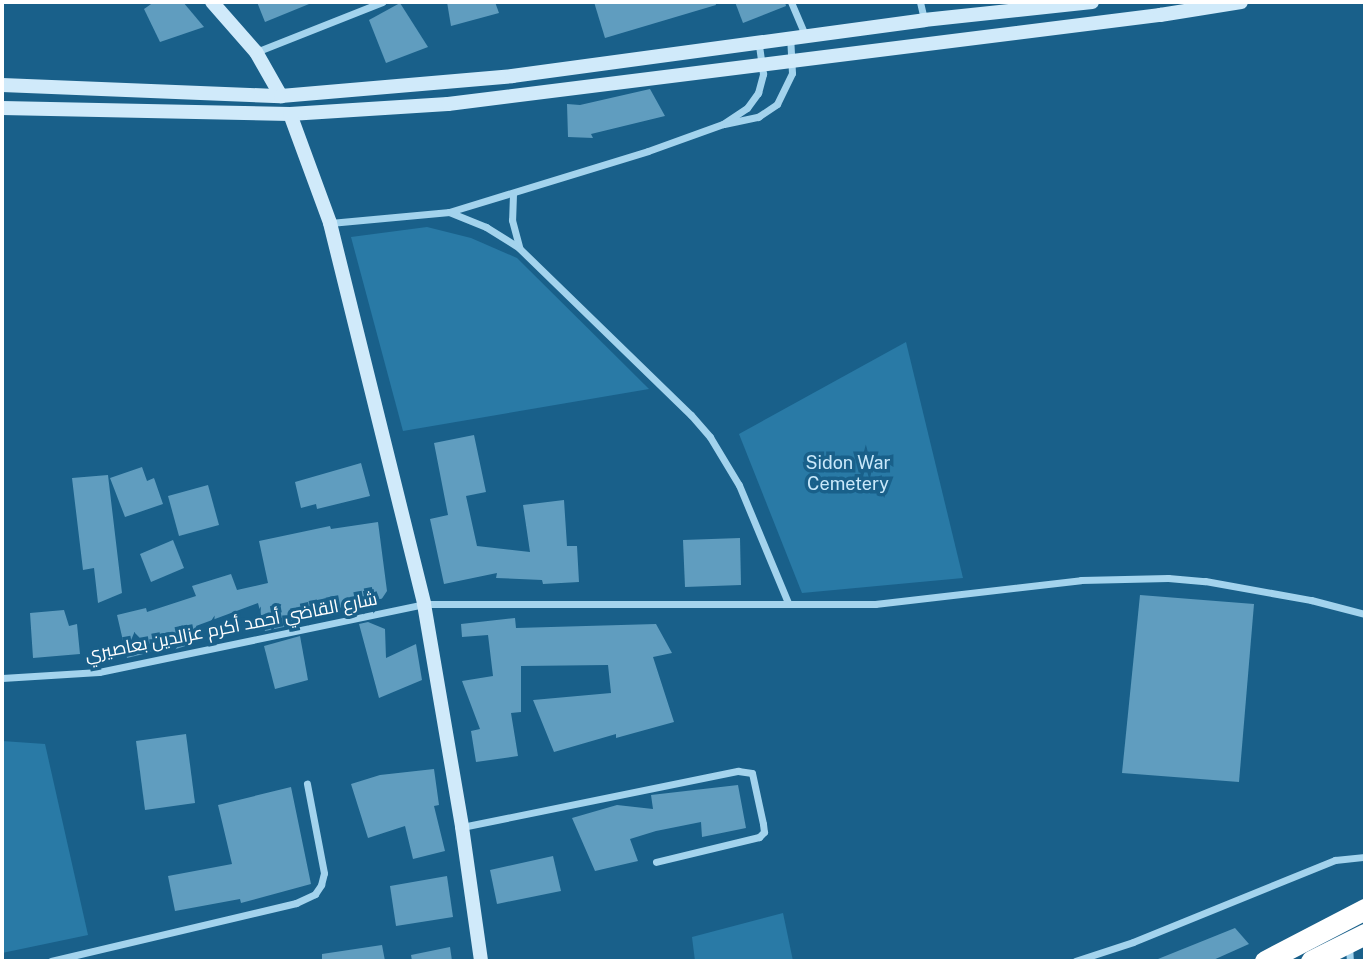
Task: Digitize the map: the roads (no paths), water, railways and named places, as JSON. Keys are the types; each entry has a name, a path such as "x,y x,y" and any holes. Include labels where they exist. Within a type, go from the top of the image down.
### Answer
{"highway":[{"path":"1265,961 1365,909"},
{"path":"1311,961 1355,946"}],"main road":[{"path":"212,2 256,52 281,96"},
{"path":"2,85 281,96 512,76 759,45 925,20 1092,2"},
{"path":"2,108 290,114 448,104 793,62 1165,8 1241,2"},
{"path":"290,114 330,223 424,604 462,827 481,961"}],"street":[{"path":"256,52 382,2"},
{"path":"791,2 806,38"},
{"path":"920,2 925,20"},
{"path":"330,223 449,212 513,194 723,124 747,122 777,104 789,84 793,62 790,40"},
{"path":"723,124 747,108 758,93 762,65 759,45"},
{"path":"513,194 512,220 519,248"},
{"path":"449,212 486,227 519,248 710,437 739,485 788,603"},
{"name":"شارع القاضي أحمد أكرم عزالدين بعاصيري","path":"2,678 99,672 424,604 649,606 912,602 1081,580 1168,578 1205,581 1298,597 1365,614"},
{"path":"462,827 738,771 752,773 764,832 759,837 656,862"},
{"path":"51,961 296,903 314,894 321,885 324,873 307,784"},
{"path":"1074,961 1133,942 1335,860 1365,857"}],"park label":[{"name":"Sidon War Cemetery","path":"848,474"}]}
